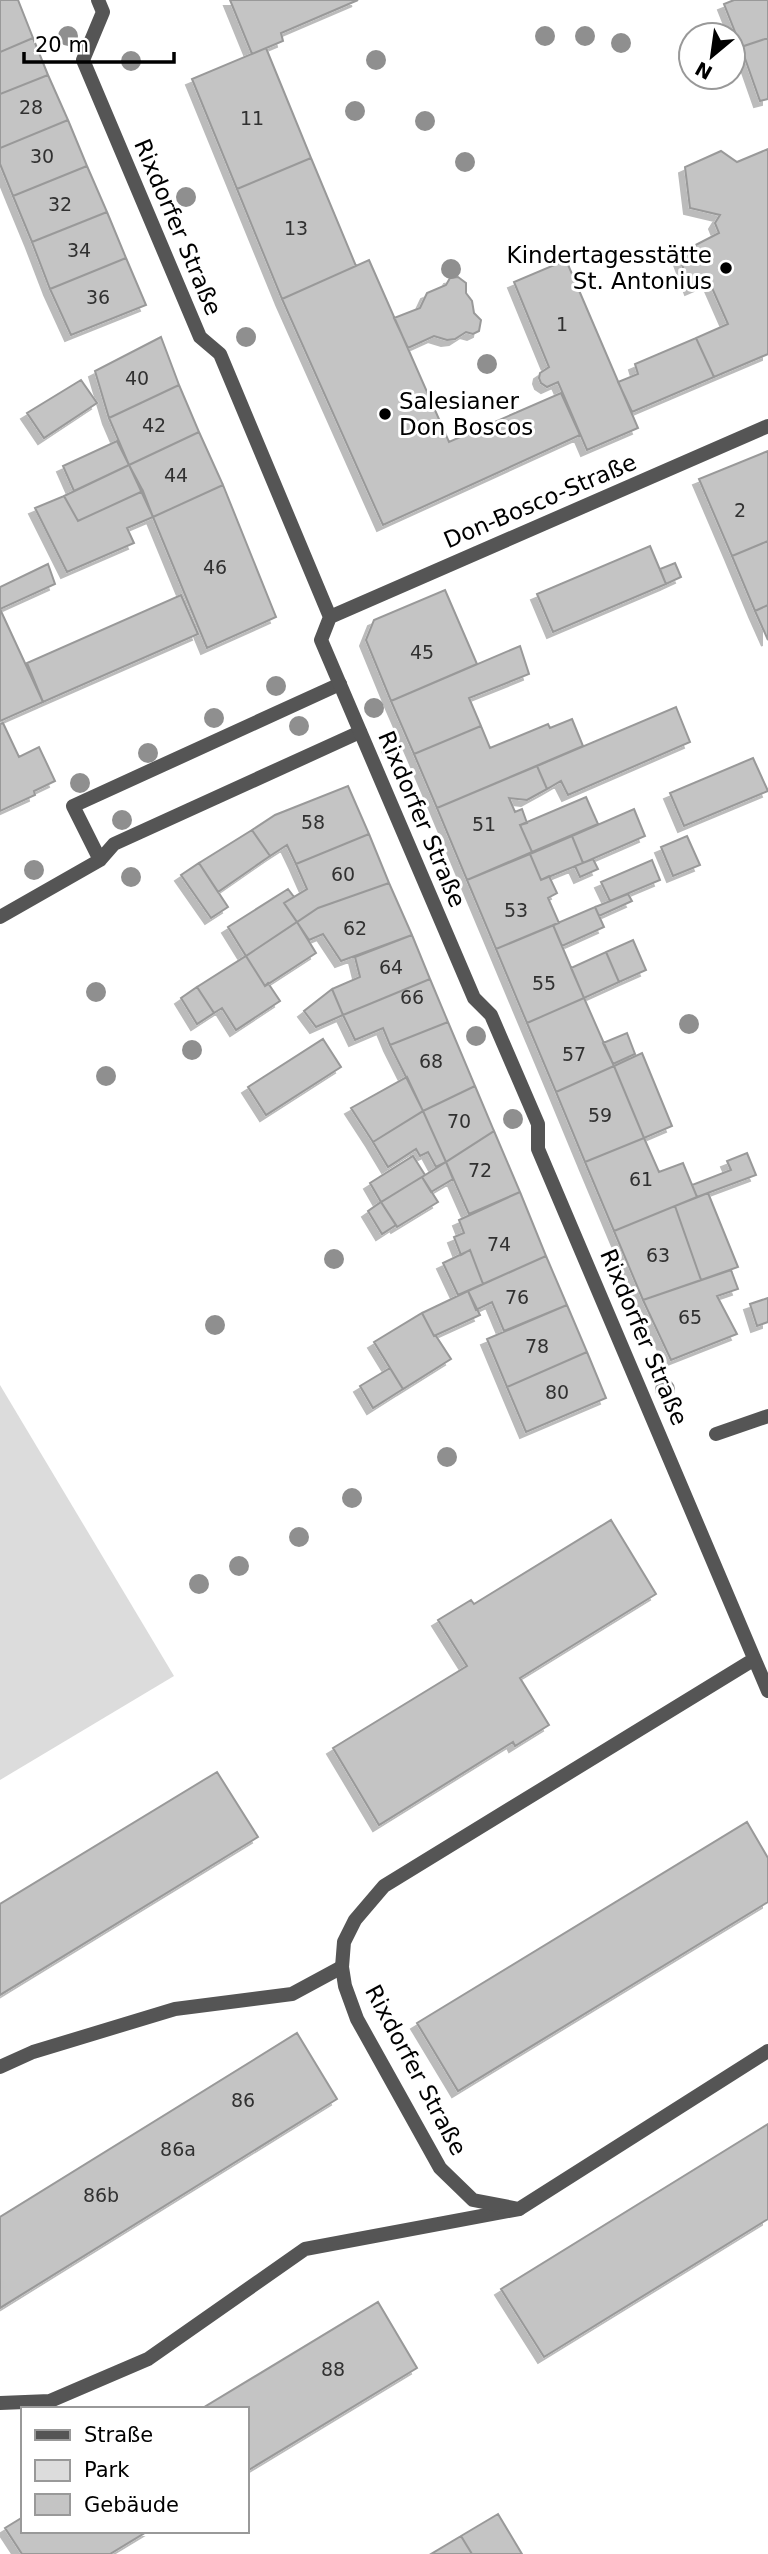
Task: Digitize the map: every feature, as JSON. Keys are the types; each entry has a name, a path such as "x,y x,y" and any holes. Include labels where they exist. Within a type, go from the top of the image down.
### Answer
{"street":[{"name":"Rixdorfer Straße","path":"98,0 103,12 83,60 200,337 220,355 330,617 321,640 474,998 491,1015 533,1112 538,1124 538,1149 673,1461 768,1691"},
{"name":"Don-Bosco-Straße","path":"330,617 768,426"},
{"path":"100,860 73,806 340,684"},
{"path":"0,917 100,860 114,844 360,732"},
{"path":"716,1434 768,1416"},
{"name":"Rixdorfer Straße","path":"519,2209 473,2200 440,2168 358,2019 345,1986 342,1967 344,1942 355,1920 384,1886 753,1660"},
{"path":"0,2067 33,2052 175,2009 292,1994 342,1967"},
{"path":"0,2403 50,2401 148,2359 306,2249 519,2209 768,2051"}],"green space":[{"path":"0,1385 174,1676 0,1780"}],"building":[{"path":"0,0 18,0 33,38 0,52"},
{"path":"230,0 358,0 281,33 283,41 252,54"},
{"path":"734,0 768,0 768,38 747,45 747,21 731,21 724,4"},
{"path":"33,38 48,75 0,94 0,52"},
{"path":"768,38 768,99 760,101 747,64 747,45"},
{"path":"266,48 311,158 237,189 192,79"},
{"path":"48,75 68,120 0,148 0,94"},
{"path":"68,120 87,166 13,196 0,164 0,148"},
{"name":"Kindertagesstätte St. Antonius","path":"768,149 768,354 714,377 696,338 728,324 709,281 691,289 678,254 719,233 715,223 720,215 690,208 685,167 721,151 737,162"},
{"path":"311,158 356,266 282,299 237,189"},
{"path":"87,166 107,212 32,242 13,196"},
{"path":"107,212 126,258 50,289 32,242"},
{"path":"126,258 146,305 71,335 50,289"},
{"name":"Salesianer Don Boscos","path":"369,260 449,442 561,393 580,435 383,525 282,299"},
{"path":"566,260 638,428 587,450 558,382 547,387 541,383 540,373 549,367 514,282"},
{"path":"458,277 466,283 466,293 472,301 474,313 481,320 479,331 473,334 466,332 455,339 447,340 434,336 408,348 394,318 420,308 427,293 446,285 450,278"},
{"path":"161,337 179,385 109,418 95,371"},
{"path":"696,338 714,377 632,412 618,382 638,374 635,364"},
{"path":"81,380 97,403 44,438 27,413"},
{"path":"179,385 199,432 129,465 109,418"},
{"path":"199,432 223,485 153,517 129,465"},
{"path":"117,441 129,465 74,491 63,466"},
{"path":"768,451 768,541 732,556 699,479"},
{"path":"129,465 143,491 78,521 64,496"},
{"path":"223,485 276,617 207,648 153,517"},
{"path":"143,491 153,517 127,528 134,543 67,572 35,508 64,496 78,521"},
{"path":"768,541 768,605 755,611 732,556"},
{"path":"650,546 666,584 553,632 537,594"},
{"path":"675,563 681,577 666,584 660,569"},
{"path":"48,564 55,584 0,609 0,587"},
{"path":"445,590 477,664 391,701 366,640 374,620"},
{"path":"181,595 198,634 43,702 27,663"},
{"path":"768,605 768,640 755,611"},
{"path":"0,609 43,702 0,721"},
{"path":"520,646 529,674 469,698 481,726 414,754 391,701"},
{"path":"676,707 690,742 568,795 561,781 547,789 537,766"},
{"path":"572,719 583,746 437,808 414,754 481,726 490,748 548,724 550,728"},
{"path":"3,723 19,757 39,747 55,781 34,791 35,795 0,811 0,724"},
{"path":"753,758 768,791 684,826 670,793"},
{"path":"537,766 547,789 527,800 509,798 515,812 522,809 527,823 520,825 532,852 467,880 437,808"},
{"path":"348,786 369,834 296,864 287,845 270,856 252,830 275,815"},
{"path":"586,797 598,824 532,852 520,825"},
{"path":"634,809 645,836 583,863 572,836"},
{"path":"252,830 270,856 218,892 199,863"},
{"path":"369,834 389,883 318,908 297,922 284,903 307,889 296,864"},
{"path":"572,836 583,863 541,880 530,854"},
{"path":"687,836 700,865 673,876 661,847"},
{"path":"530,854 541,880 549,876 557,893 548,898 559,923 496,949 467,880"},
{"path":"593,859 598,869 580,877 575,866"},
{"path":"652,860 660,880 610,901 601,882"},
{"path":"199,863 228,907 211,918 181,875"},
{"path":"389,883 412,935 341,961 323,934 309,940 297,922 318,908"},
{"path":"288,889 294,897 284,903 297,922 246,956 228,927"},
{"path":"628,894 632,901 599,916 595,907"},
{"path":"595,907 604,927 562,946 553,925"},
{"path":"297,922 316,953 265,986 246,956"},
{"path":"553,925 584,998 527,1023 496,949"},
{"path":"412,935 430,979 343,1015 332,989 360,977 355,957"},
{"path":"633,940 646,970 619,982 606,952"},
{"path":"606,952 619,982 584,998 571,968"},
{"path":"246,956 265,986 268,983 280,1001 236,1030 222,1008 214,1013 197,987"},
{"path":"430,979 448,1022 390,1045 383,1028 355,1040 343,1015"},
{"path":"197,987 214,1013 197,1024 181,998"},
{"path":"332,989 343,1015 316,1027 304,1011"},
{"path":"584,998 614,1066 556,1092 527,1023"},
{"path":"448,1022 475,1086 423,1111 390,1045"},
{"path":"627,1033 635,1054 613,1064 603,1043"},
{"path":"323,1039 341,1067 266,1115 248,1087"},
{"path":"642,1053 672,1126 644,1138 614,1066"},
{"path":"614,1066 644,1138 585,1162 556,1092"},
{"path":"407,1077 423,1111 373,1142 351,1108"},
{"path":"475,1086 494,1131 446,1162 423,1111"},
{"path":"423,1111 446,1162 436,1167 428,1152 420,1156 416,1149 388,1167 373,1142"},
{"path":"494,1131 520,1192 469,1214 446,1162"},
{"path":"644,1138 659,1172 683,1163 697,1197 614,1231 585,1162"},
{"path":"747,1153 756,1175 697,1197 692,1185 731,1170 727,1161"},
{"path":"413,1156 425,1175 381,1202 370,1183"},
{"path":"446,1162 453,1179 431,1192 422,1177"},
{"path":"422,1177 438,1202 397,1227 381,1202"},
{"path":"520,1192 546,1256 483,1284 470,1250 461,1255 454,1237 464,1233 459,1220"},
{"path":"708,1193 738,1267 701,1280 675,1206"},
{"path":"381,1202 396,1225 382,1234 368,1211"},
{"path":"675,1206 701,1280 643,1300 614,1231"},
{"path":"470,1250 483,1284 458,1295 443,1263"},
{"path":"546,1256 567,1305 504,1331 492,1302 476,1310 468,1291"},
{"path":"731,1270 738,1289 717,1296 737,1334 671,1360 643,1300"},
{"path":"468,1291 480,1315 434,1336 422,1313"},
{"path":"768,1298 768,1322 757,1326 750,1304"},
{"path":"567,1305 587,1352 507,1387 487,1339"},
{"path":"422,1313 434,1336 451,1359 403,1389 374,1342"},
{"path":"587,1352 606,1398 526,1432 507,1387"},
{"path":"390,1368 403,1389 373,1408 360,1386"},
{"path":"611,1520 656,1594 520,1678 549,1725 515,1746 513,1742 379,1825 333,1748 467,1666 438,1620 471,1600 474,1604"},
{"path":"217,1772 258,1837 0,1995 0,1904"},
{"path":"747,1822 768,1858 768,1902 458,2091 417,2023"},
{"path":"297,2033 337,2099 0,2308 0,2217"},
{"path":"768,2124 768,2219 544,2357 501,2289"},
{"path":"378,2302 417,2368 248,2470 248,2407 204,2407"},
{"path":"498,2514 522,2554 472,2554 461,2536"},
{"path":"21,2518 21,2533 145,2533 110,2554 22,2554 5,2528"},
{"path":"461,2536 472,2554 431,2554"}],"place":[{"name":"Kindertagesstätte St. Antonius","path":"726,268"},
{"name":"Salesianer Don Boscos","path":"385,414"}]}
